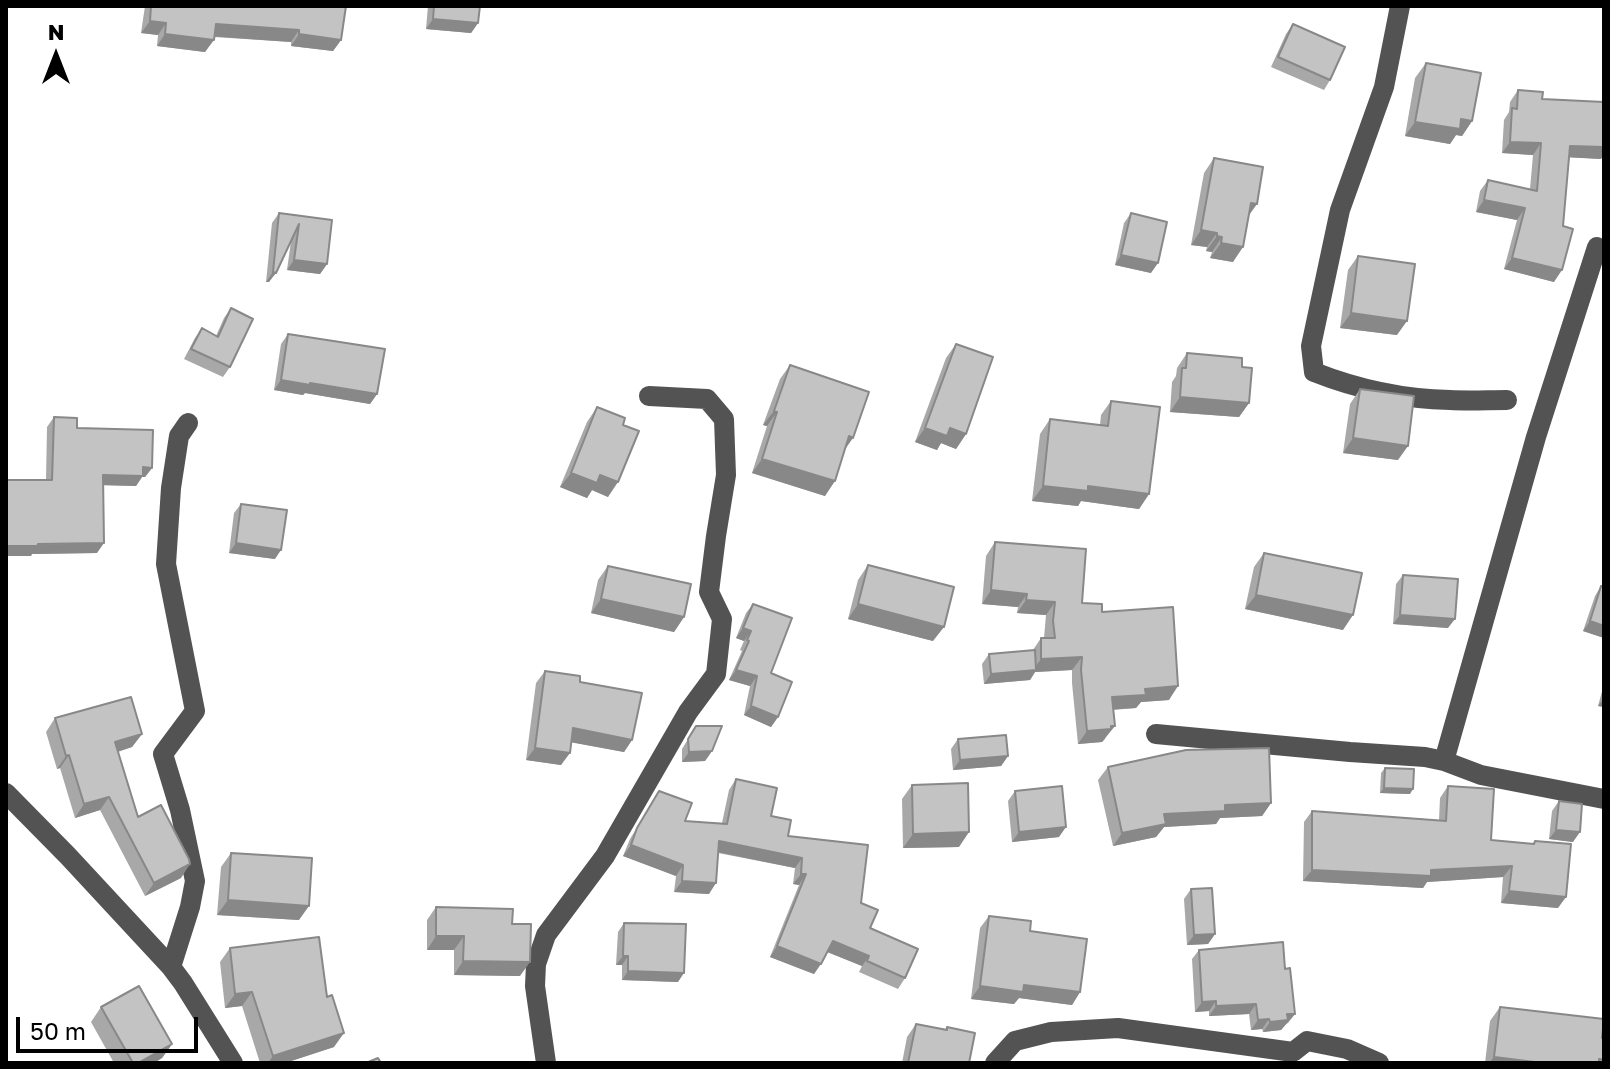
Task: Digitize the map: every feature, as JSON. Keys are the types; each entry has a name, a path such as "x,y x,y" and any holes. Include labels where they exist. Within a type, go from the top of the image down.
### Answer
{"street":[{"path":"1400,6 1384,87 1340,210 1311,346 1314,372 1343,383 1387,393 1448,400 1507,400"},
{"path":"1444,761 1536,437 1597,247"},
{"path":"546,1063 535,986 536,964 546,935 605,856 688,712 716,674 722,619 709,592 726,475 724,419 707,399 649,396"},
{"path":"171,967 195,881 180,810 163,754 195,711 166,564 171,488 179,436 188,423"},
{"path":"1156,734 1425,757 1481,775 1604,799"},
{"path":"6,793 171,967 233,1063"},
{"path":"995,1063 1015,1041 1051,1032 1118,1028 1294,1058 1307,1041 1347,1049 1379,1063"}],"building":[{"path":"151,6 346,6 341,40 299,34 299,30 216,24 214,40 165,34 166,23 150,21"},
{"path":"434,6 480,6 478,23 433,19"},
{"path":"1293,24 1345,47 1330,80 1278,57"},
{"path":"1426,63 1481,73 1472,121 1461,119 1460,129 1415,122"},
{"path":"1518,90 1543,92 1542,99 1604,102 1604,147 1570,146 1563,226 1573,229 1562,270 1512,258 1525,208 1484,200 1488,180 1537,191 1541,143 1510,142 1512,108 1517,109"},
{"path":"1214,158 1263,167 1257,204 1251,203 1243,247 1221,243 1222,237 1217,233 1201,230"},
{"path":"279,213 332,220 327,264 294,260 299,224 276,273 273,272"},
{"path":"1131,213 1167,222 1158,263 1121,255"},
{"path":"1358,256 1415,264 1407,321 1351,313"},
{"path":"231,308 253,319 230,367 191,349 202,328 218,337"},
{"path":"288,334 385,349 377,394 281,380"},
{"path":"956,344 993,357 966,434 950,428 947,436 925,428"},
{"path":"1187,353 1242,358 1242,367 1252,368 1249,403 1180,397 1182,368 1186,368"},
{"path":"790,365 869,392 853,438 849,436 835,481 762,459"},
{"path":"1360,389 1414,396 1408,446 1353,438"},
{"path":"1111,401 1160,407 1149,494 1088,486 1088,491 1043,486 1050,419 1108,426"},
{"path":"597,407 625,418 623,425 639,431 618,482 600,475 597,483 571,473"},
{"path":"54,417 77,418 77,428 153,430 152,468 143,467 143,476 103,475 104,543 6,546 6,480 52,480"},
{"path":"241,504 287,510 281,550 236,543"},
{"path":"995,542 1086,549 1082,603 1102,604 1102,612 1173,607 1178,686 1145,689 1146,695 1112,697 1115,726 1087,731 1082,657 1041,659 1041,638 1055,638 1055,602 1026,600 1027,594 991,590"},
{"path":"1264,553 1362,573 1353,615 1256,595"},
{"path":"868,565 954,587 944,627 858,604"},
{"path":"608,566 691,584 684,617 601,599"},
{"path":"1403,575 1458,579 1455,619 1400,615"},
{"path":"1601,586 1604,587 1604,626 1590,621"},
{"path":"753,604 792,618 771,673 792,682 778,717 751,706 757,676 736,670 749,641 751,631 743,628"},
{"path":"1035,650 1036,670 991,674 989,654"},
{"path":"545,671 580,676 580,682 642,693 632,740 573,728 570,753 535,748"},
{"path":"131,697 142,734 115,742 138,817 161,805 190,864 154,883 109,797 84,804 55,718"},
{"path":"696,726 722,726 712,751 689,752 688,739"},
{"path":"1006,735 1008,756 960,760 958,739"},
{"path":"1269,748 1271,803 1225,805 1225,811 1164,814 1166,824 1122,833 1108,767 1186,750"},
{"path":"1385,768 1414,769 1413,789 1384,788"},
{"path":"736,779 777,788 771,816 791,820 788,836 868,845 861,903 878,910 870,928 918,949 905,978 867,961 869,956 833,941 821,964 777,946 806,874 801,874 802,858 719,841 716,883 682,881 683,865 631,845 637,828 659,791 692,803 685,821 727,824"},
{"path":"968,783 969,832 913,834 912,785"},
{"path":"1062,786 1066,827 1019,832 1015,791"},
{"path":"1448,786 1494,789 1491,840 1571,844 1566,897 1509,891 1512,866 1431,870 1431,876 1312,870 1312,811 1446,821"},
{"path":"1559,801 1582,804 1580,832 1556,830"},
{"path":"231,853 312,858 309,906 228,900"},
{"path":"1212,888 1215,934 1194,935 1191,889"},
{"path":"436,907 513,909 512,924 531,924 530,962 463,961 464,936 436,936"},
{"path":"989,916 1031,921 1030,931 1087,939 1080,992 1024,985 1023,992 980,986"},
{"path":"624,923 686,924 684,973 628,971 628,956 623,956"},
{"path":"319,937 327,997 332,995 344,1033 273,1056 252,992 235,994 230,948"},
{"path":"1283,942 1285,969 1290,968 1295,1014 1287,1014 1288,1020 1258,1020 1256,1004 1216,1006 1216,1001 1202,1002 1199,950"},
{"path":"139,986 172,1044 133,1063 101,1007"},
{"path":"1500,1007 1604,1019 1604,1060 1599,1059 1599,1063 1543,1063 1494,1057"},
{"path":"916,1024 975,1033 969,1063 908,1063"}]}
